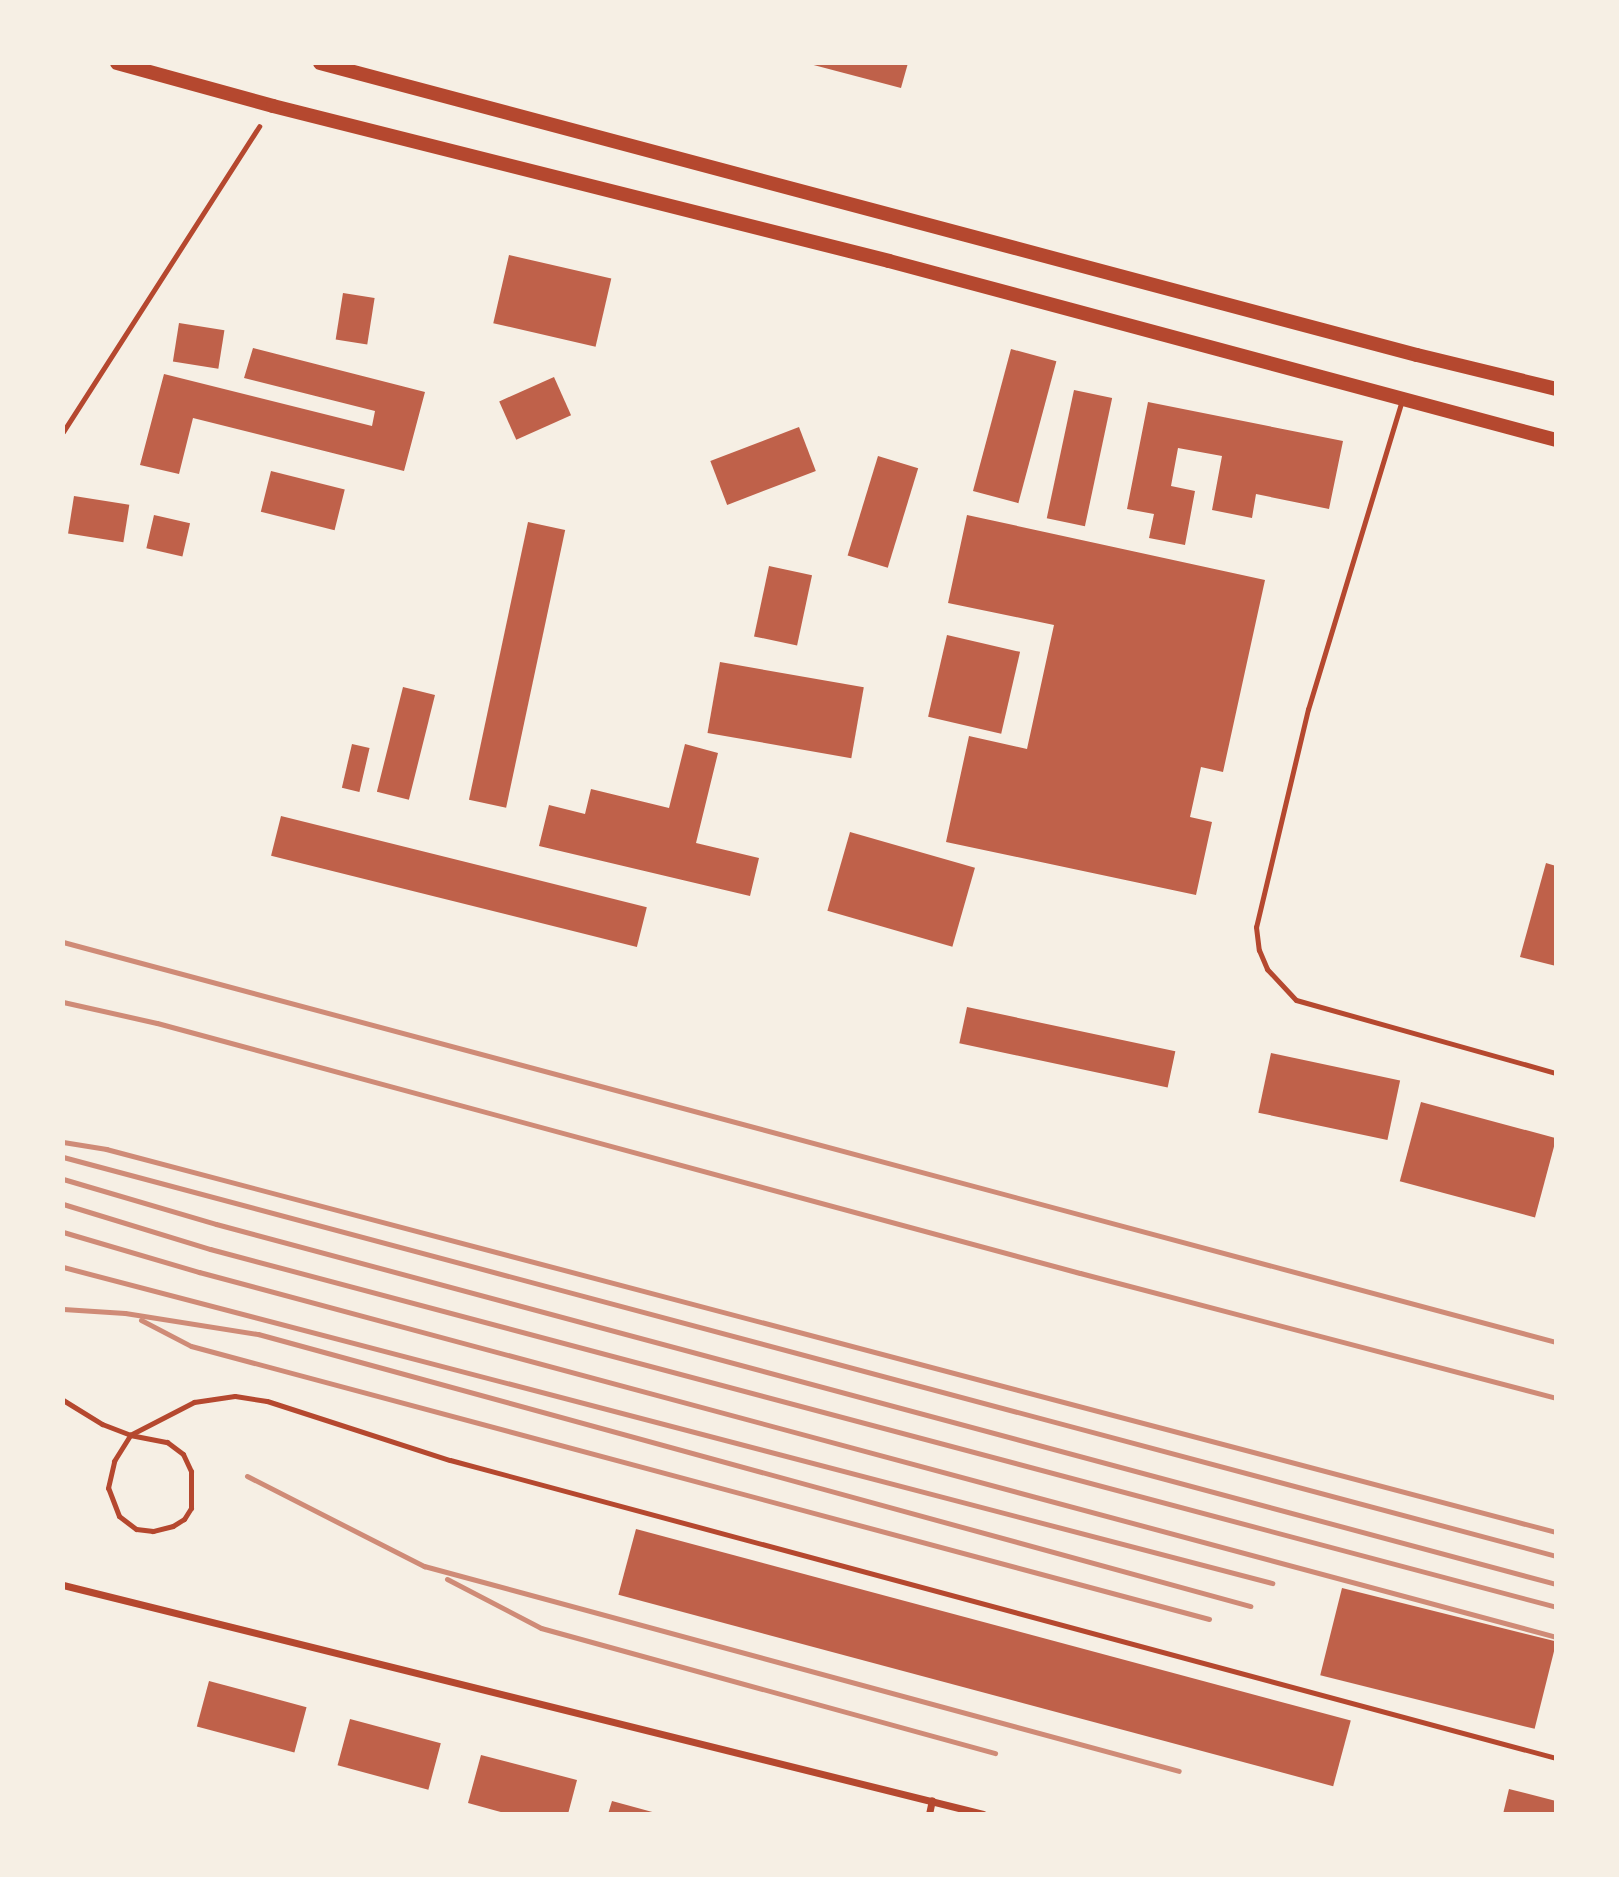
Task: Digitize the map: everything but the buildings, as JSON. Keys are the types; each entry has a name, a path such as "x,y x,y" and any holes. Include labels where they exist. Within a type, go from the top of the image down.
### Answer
{"main road":[{"path":"117,63 273,106 888,261 1556,440"},
{"path":"320,63 1404,352 1556,389"}],"street":[{"path":"63,1585 984,1814"},
{"path":"929,1814 932,1800"}],"lane":[{"path":"1402,400 1308,709 1256,927 1259,950 1267,969 1296,1000 1556,1073"},
{"path":"63,1400 102,1424 130,1435 167,1442 183,1454 191,1471 191,1508 184,1519 173,1526 153,1531 136,1529 119,1516 108,1488 114,1461 130,1435 194,1402 235,1396 267,1401 450,1460 1556,1758"}],"path":[{"path":"63,432 273,106"}],"railway":[{"path":"63,942 1556,1342"},
{"path":"63,1002 157,1023 1080,1273 1556,1398"},
{"path":"63,1142 106,1149 1556,1532"},
{"path":"63,1157 1556,1556"},
{"path":"63,1179 216,1224 1556,1584"},
{"path":"63,1204 210,1249 1556,1607"},
{"path":"63,1232 199,1272 1556,1637"},
{"path":"63,1267 1272,1583"},
{"path":"63,1309 125,1313 258,1334 1250,1606"},
{"path":"141,1320 191,1346 1209,1619"},
{"path":"247,1476 424,1566 1179,1771"},
{"path":"447,1579 541,1628 995,1753"}]}
